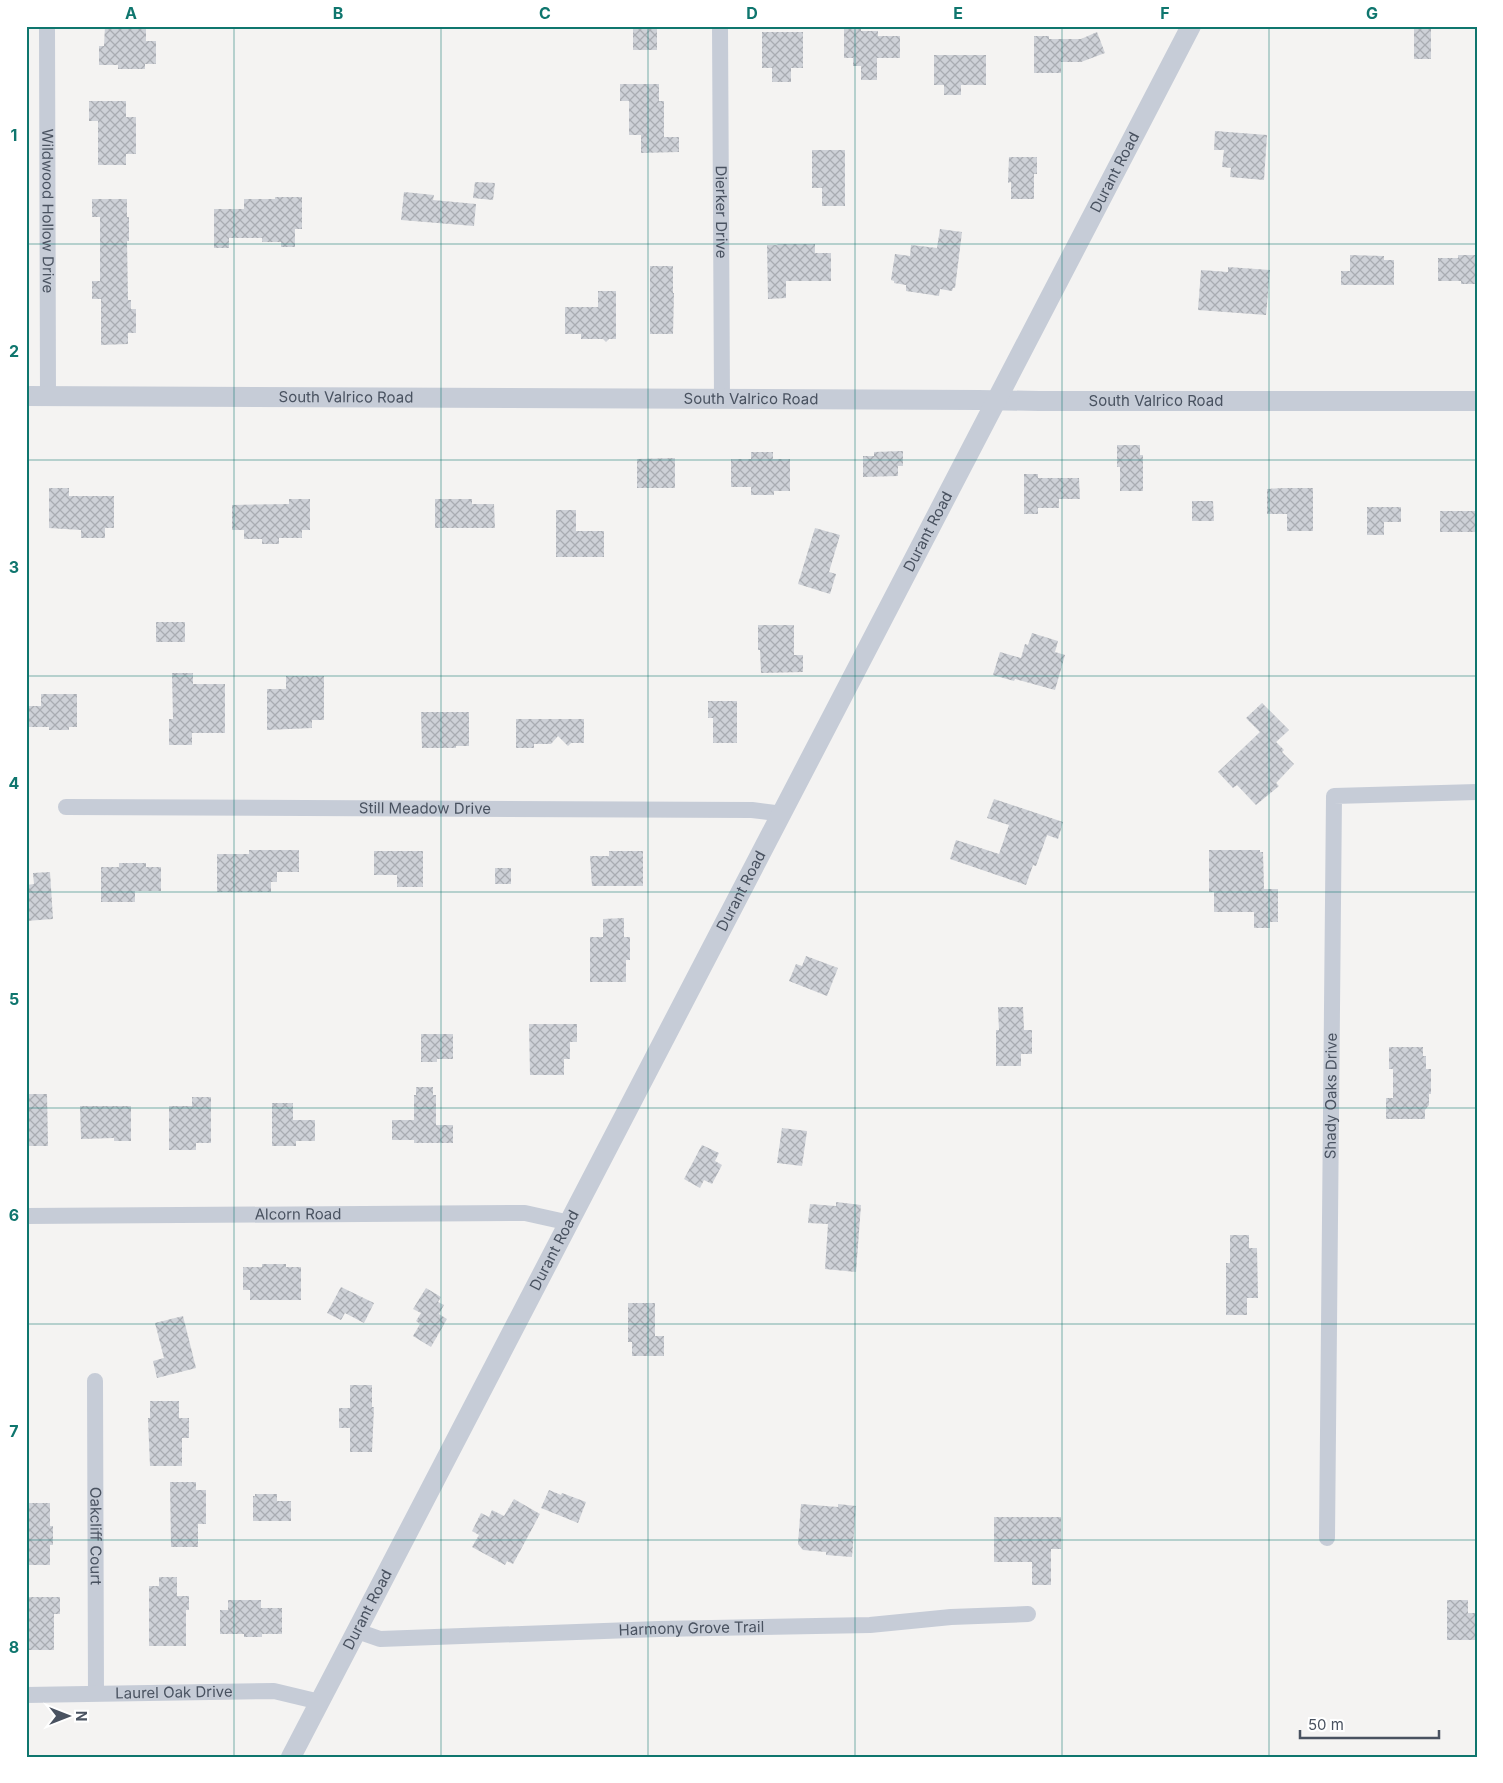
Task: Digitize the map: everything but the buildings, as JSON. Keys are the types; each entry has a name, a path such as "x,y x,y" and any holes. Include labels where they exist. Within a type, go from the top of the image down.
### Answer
{"street":[{"name":"Wildwood Hollow Drive","path":"47,26 48,396"},
{"name":"Dierker Drive","path":"720,26 722,399"},
{"name":"Durant Road","path":"291,1757 1192,26"},
{"name":"South Valrico Road","path":"26,396 997,400 1040,402 1477,401"},
{"name":"Shady Oaks Drive","path":"1327,1538 1334,796 1477,792"},
{"name":"Still Meadow Drive","path":"66,807 752,810 783,814"},
{"name":"Alcorn Road","path":"26,1216 525,1213 570,1223"},
{"name":"Oakcliff Court","path":"95,1380 96,1692"},
{"name":"Harmony Grove Trail","path":"357,1631 380,1639 649,1629 870,1625 951,1617 1028,1614"},
{"name":"Laurel Oak Drive","path":"26,1695 96,1692 274,1691 320,1702"}]}
